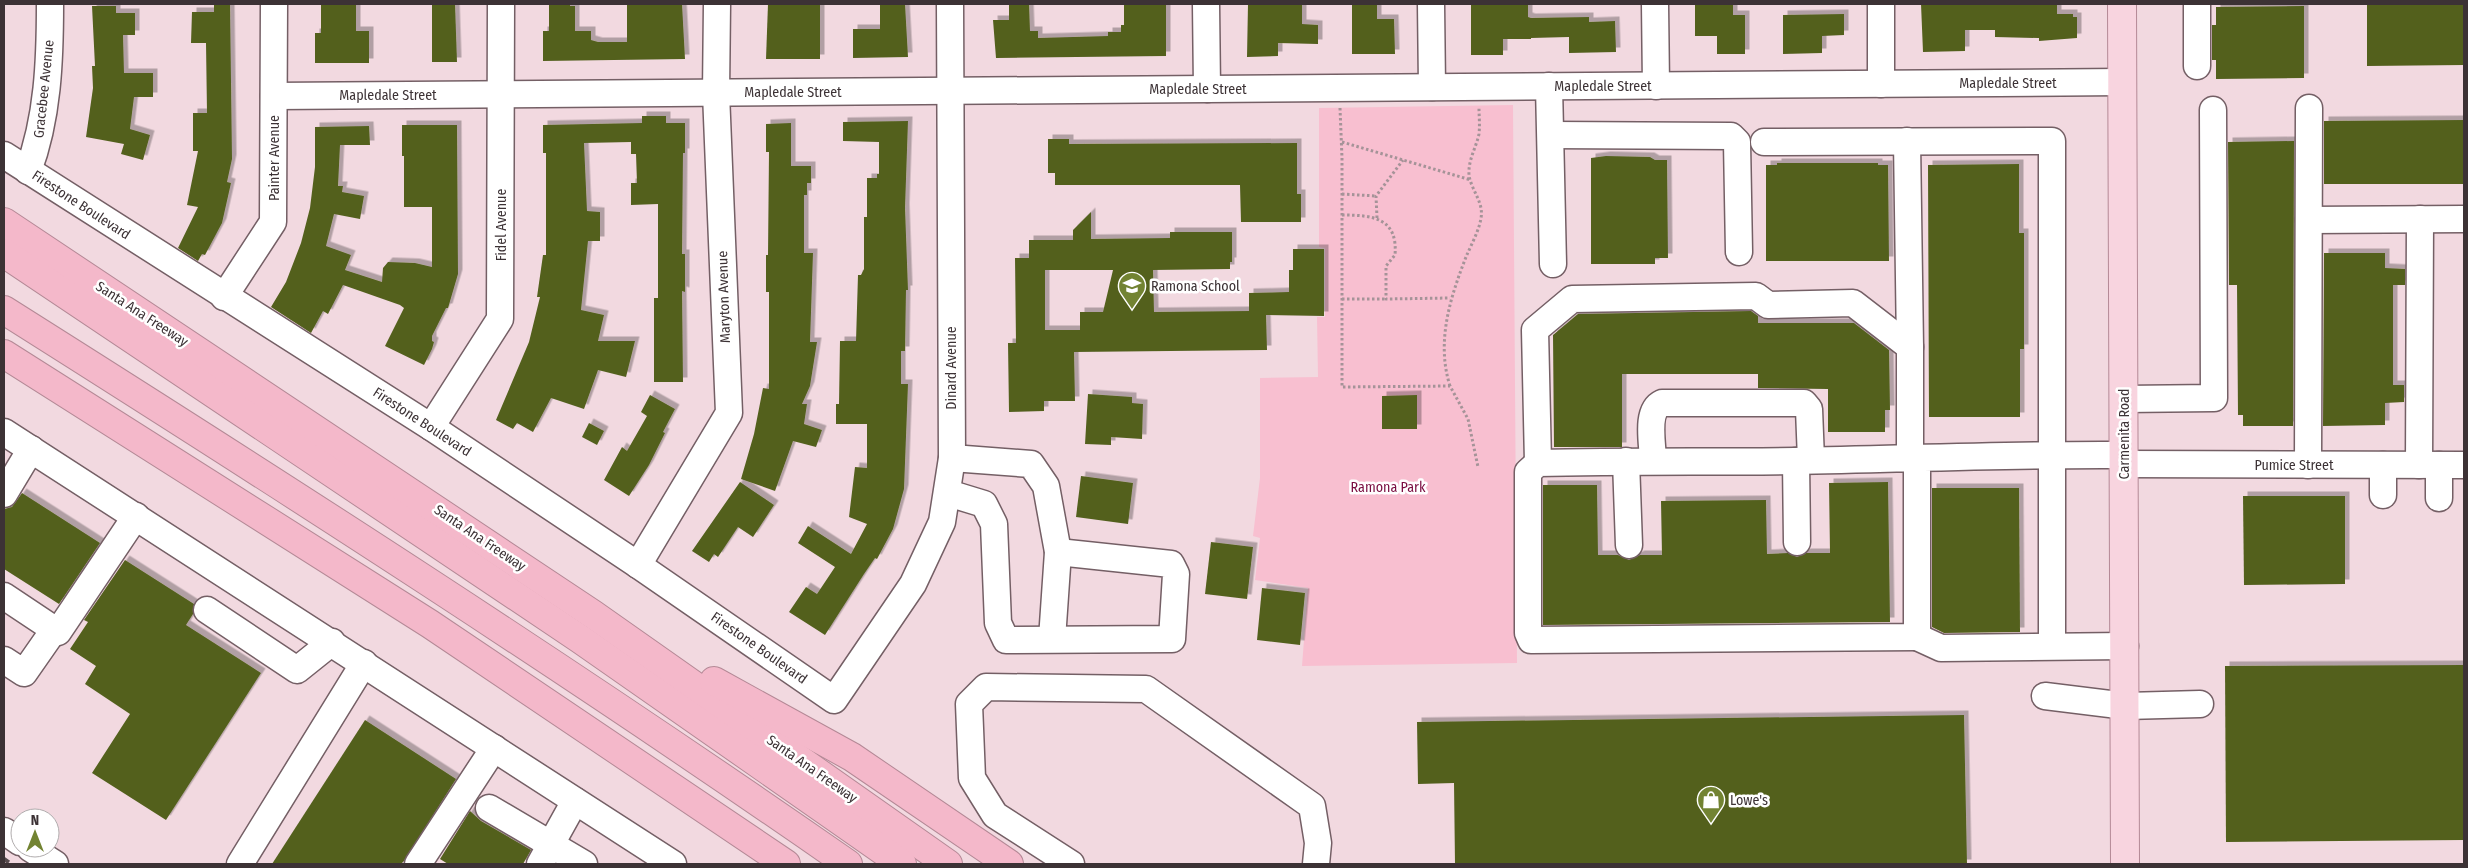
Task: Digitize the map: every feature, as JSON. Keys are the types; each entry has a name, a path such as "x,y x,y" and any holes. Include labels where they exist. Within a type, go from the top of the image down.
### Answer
{"highway":[{"name":"Santa Ana Freeway","path":"4,222 594,615 948,864"},
{"path":"4,253 580,639 902,864"},
{"path":"4,310 253,466 522,642 848,864"},
{"path":"4,354 430,624 786,864"},
{"path":"594,615 852,757 1009,864"},
{"path":"719,818 774,864"}],"main road":[{"name":"Carmenita Road","path":"2122,4 2126,706 2125,864"}],"street":[{"name":"Gracebee Avenue","path":"28,172 38,143 50,57 50,4"},
{"name":"Painter Avenue","path":"224,297 273,222 274,4"},
{"name":"Fidel Avenue","path":"432,427 500,319 501,4"},
{"name":"Maryton Avenue","path":"638,565 728,414 716,93 717,4"},
{"name":"Dinard Avenue","path":"834,700 913,584 942,522 948,493 952,458 950,4"},
{"path":"1206,4 1207,89"},
{"path":"1431,4 1432,87"},
{"path":"1655,4 1656,86"},
{"path":"1881,4 1882,84"},
{"path":"2197,4 2197,66"},
{"name":"Mapledale Street","path":"274,96 2122,82"},
{"path":"1550,86 1553,264"},
{"path":"2308,465 2309,108"},
{"path":"2124,399 2214,398 2213,110"},
{"path":"1551,135 1731,136 1737,142 1739,252"},
{"path":"1764,142 2052,140 2052,646"},
{"path":"1907,142 1917,637"},
{"name":"Firestone Boulevard","path":"4,155 224,297 432,427 638,565 834,700"},
{"path":"2420,219 2441,465 2439,498"},
{"path":"2309,220 2464,219"},
{"path":"1910,347 1854,303 1768,305 1756,296 1572,298 1535,330 1538,463 1528,472 1528,633 1531,640 1917,637 1941,648 2125,646"},
{"path":"1653,461 1652,414 1656,406 1672,402 1804,403 1809,409 1797,542"},
{"path":"4,464 18,441"},
{"path":"4,494 18,441"},
{"path":"18,441 673,864"},
{"name":"Pumice Street","path":"1538,463 1804,460 2052,454 2124,460 2308,465 2441,465"},
{"path":"952,458 1031,464 1046,486 1058,552 1052,639"},
{"path":"1626,461 1629,545"},
{"path":"2383,465 2383,495"},
{"path":"948,493 984,504 994,524 998,622 1006,640 1172,638 1176,574 1171,564 1058,552"},
{"path":"4,596 58,632 136,516"},
{"path":"207,610 297,670 332,642"},
{"path":"4,660 24,673 54,630"},
{"path":"240,864 364,663"},
{"path":"1071,864 995,815 972,778 969,704 986,687 1146,689 1312,806 1318,844 1316,864"},
{"path":"2045,696 2126,706 2200,704"},
{"path":"418,864 494,748"},
{"path":"546,854 576,801"},
{"path":"489,808 546,854 584,864"}],"path":[{"path":"1478,87 1480,126 1470,162 1471,180 1480,202 1481,217 1450,298 1446,323 1445,349 1446,374 1450,386 1468,419 1478,467"},
{"path":"1339,88 1342,142 1342,387 1450,386"},
{"path":"1342,142 1471,180"},
{"path":"1377,218 1376,196 1403,160"},
{"path":"1342,194 1376,196"},
{"path":"1342,215 1365,215 1377,218 1388,225 1393,235 1395,256 1386,266 1386,298"},
{"path":"1342,298 1450,298"}],"green space":[{"name":"Ramona Park","path":"1513,105 1517,663 1302,666 1308,588 1255,580 1260,538 1253,536 1260,478 1260,378 1318,377 1317,317 1325,317 1325,248 1319,247 1319,108"}],"building":[{"path":"214,4 230,4 232,159 227,182 231,183 222,223 205,255 202,254 198,261 178,248 198,207 187,205 198,151 193,151 193,113 207,113 206,43 191,43 192,12 214,12"},
{"path":"321,4 356,4 356,31 369,31 369,63 315,63 315,33 321,33"},
{"path":"432,4 455,4 457,62 432,62"},
{"path":"549,4 570,4 570,6 575,6 575,31 591,31 591,40 598,42 627,42 627,4 682,4 685,59 543,61 543,31 549,31"},
{"path":"768,4 820,4 820,59 766,59"},
{"path":"880,4 905,4 908,57 853,58 853,29 880,29"},
{"path":"1009,4 1029,4 1030,31 1038,31 1038,38 1108,36 1108,32 1121,32 1121,25 1124,25 1124,4 1166,4 1166,56 996,58 993,20 1009,20"},
{"path":"1248,4 1302,4 1302,24 1318,25 1318,44 1278,43 1278,56 1247,57"},
{"path":"1352,4 1377,4 1377,19 1394,19 1395,54 1352,54"},
{"path":"1471,4 1528,4 1528,17 1531,18 1589,17 1589,22 1615,21 1616,52 1569,53 1569,37 1503,39 1503,55 1471,55"},
{"path":"1695,4 1733,4 1733,15 1745,15 1745,54 1717,54 1717,36 1695,36"},
{"path":"1921,4 2057,4 2057,14 2073,14 2073,17 2077,17 2077,38 2039,41 2039,38 1995,37 1995,30 1965,30 1965,51 1923,52"},
{"path":"2367,4 2464,4 2464,65 2367,66"},
{"path":"92,6 116,6 116,13 135,13 135,35 123,35 124,73 153,73 153,97 134,97 130,129 150,135 143,160 121,154 124,144 86,137 93,88 92,66 95,66"},
{"path":"2304,6 2304,78 2216,79 2216,60 2212,60 2212,25 2216,25 2216,7"},
{"path":"1844,14 1844,35 1822,36 1822,53 1783,54 1783,15"},
{"path":"642,116 666,116 666,123 685,123 682,254 685,254 685,292 682,291 683,382 654,382 654,298 658,298 658,204 631,205 631,183 637,183 636,154 631,154 631,142 584,143 587,211 600,212 600,241 588,241 581,310 604,315 598,341 635,341 626,377 598,370 584,409 551,398 533,432 517,423 513,429 496,420 529,342 540,297 537,297 543,255 546,255 546,153 543,153 543,125 642,123"},
{"path":"2464,120 2464,184 2324,184 2324,121"},
{"path":"908,121 905,208 908,290 906,290 905,351 901,351 901,384 908,384 904,489 893,529 877,559 875,558 864,574 825,635 789,612 806,587 817,594 835,567 798,543 808,526 851,554 867,524 849,517 855,467 867,468 867,424 836,424 836,404 839,404 840,341 856,341 858,275 861,275 864,269 864,217 867,217 867,178 877,178 877,174 879,174 879,142 843,141 843,122"},
{"path":"791,123 791,166 811,166 811,183 807,183 807,195 804,195 804,253 813,253 810,342 817,342 810,386 802,404 807,404 804,424 822,430 816,447 793,441 775,491 741,479 754,434 763,388 769,389 769,292 766,292 766,255 768,255 769,152 766,152 766,124"},
{"path":"402,125 457,125 458,274 448,308 446,308 432,336 432,341 434,342 424,365 385,346 404,308 400,305 343,285 328,314 323,311 311,333 271,307 286,282 301,243 310,208 315,167 315,127 369,126 370,145 340,145 338,186 343,186 342,192 364,196 360,219 334,214 326,246 351,255 345,270 382,282 383,268 388,262 415,263 432,267 432,207 404,207"},
{"path":"1048,139 1069,139 1069,144 1297,143 1297,194 1301,194 1301,222 1241,222 1240,185 1055,185 1055,173 1048,173"},
{"path":"2294,141 2293,426 2243,426 2243,415 2238,415 2237,285 2229,285 2228,142"},
{"path":"1606,156 1650,157 1655,160 1667,160 1668,258 1655,258 1655,264 1591,264 1591,158"},
{"path":"1777,163 1878,163 1878,165 1888,165 1889,261 1766,261 1766,165 1777,165"},
{"path":"2019,164 2019,233 2024,233 2024,349 2020,349 2020,417 1929,417 1928,165"},
{"path":"1091,212 1091,239 1170,238 1170,232 1232,232 1232,262 1230,262 1230,269 1153,270 1154,312 1249,311 1249,293 1289,292 1289,270 1293,270 1293,249 1324,249 1324,316 1266,315 1267,350 1074,352 1075,401 1044,401 1044,411 1009,412 1008,343 1016,343 1015,258 1029,258 1029,240 1073,240 1073,230","holes":["1045,270 1113,270 1103,312 1080,312 1080,330 1045,330"]},
{"path":"2324,253 2385,253 2385,268 2405,269 2405,285 2393,285 2393,385 2404,385 2404,402 2385,403 2385,425 2323,426"},
{"path":"1751,311 1758,316 1758,323 1854,323 1889,350 1890,410 1885,410 1885,432 1828,432 1828,389 1758,388 1758,374 1622,374 1622,447 1554,447 1553,335 1578,314"},
{"path":"1088,394 1132,397 1132,403 1143,404 1142,439 1111,437 1111,445 1085,444"},
{"path":"650,395 675,409 649,465 629,496 604,480 622,447 627,451 647,416 641,412"},
{"path":"1417,395 1417,429 1382,429 1382,396"},
{"path":"589,423 604,431 597,445 582,437"},
{"path":"1081,476 1133,483 1128,524 1076,517"},
{"path":"740,482 774,505 753,537 738,527 718,557 714,554 709,562 692,551"},
{"path":"1888,482 1890,622 1543,625 1543,485 1597,485 1598,555 1618,555 1629,560 1640,555 1662,555 1661,501 1766,500 1767,554 1788,553 1797,557 1806,553 1830,553 1829,483"},
{"path":"1932,488 2019,488 2020,632 1944,633 1932,627"},
{"path":"22,493 100,543 59,604 4,569 4,509 12,507"},
{"path":"2243,496 2345,496 2345,584 2244,585"},
{"path":"1211,542 1253,547 1247,599 1205,594"},
{"path":"125,560 194,604 193,614 186,625 261,673 166,820 92,773 130,714 85,684 96,666 70,649 88,622 84,620"},
{"path":"1262,588 1305,593 1300,645 1257,640"},
{"path":"2464,665 2464,840 2226,842 2225,666"},
{"name":"Lowe's","path":"1964,715 1967,864 1455,864 1454,783 1418,784 1417,722"},
{"path":"365,720 456,779 404,861 401,864 272,864"},
{"path":"470,811 481,821 531,850 523,864 448,864 440,859"}],"railway":[{"path":"4,859 11,864"}],"place":[{"name":"Ramona School","path":"1132,310"},
{"name":"Lowe's","path":"1711,824"}]}
